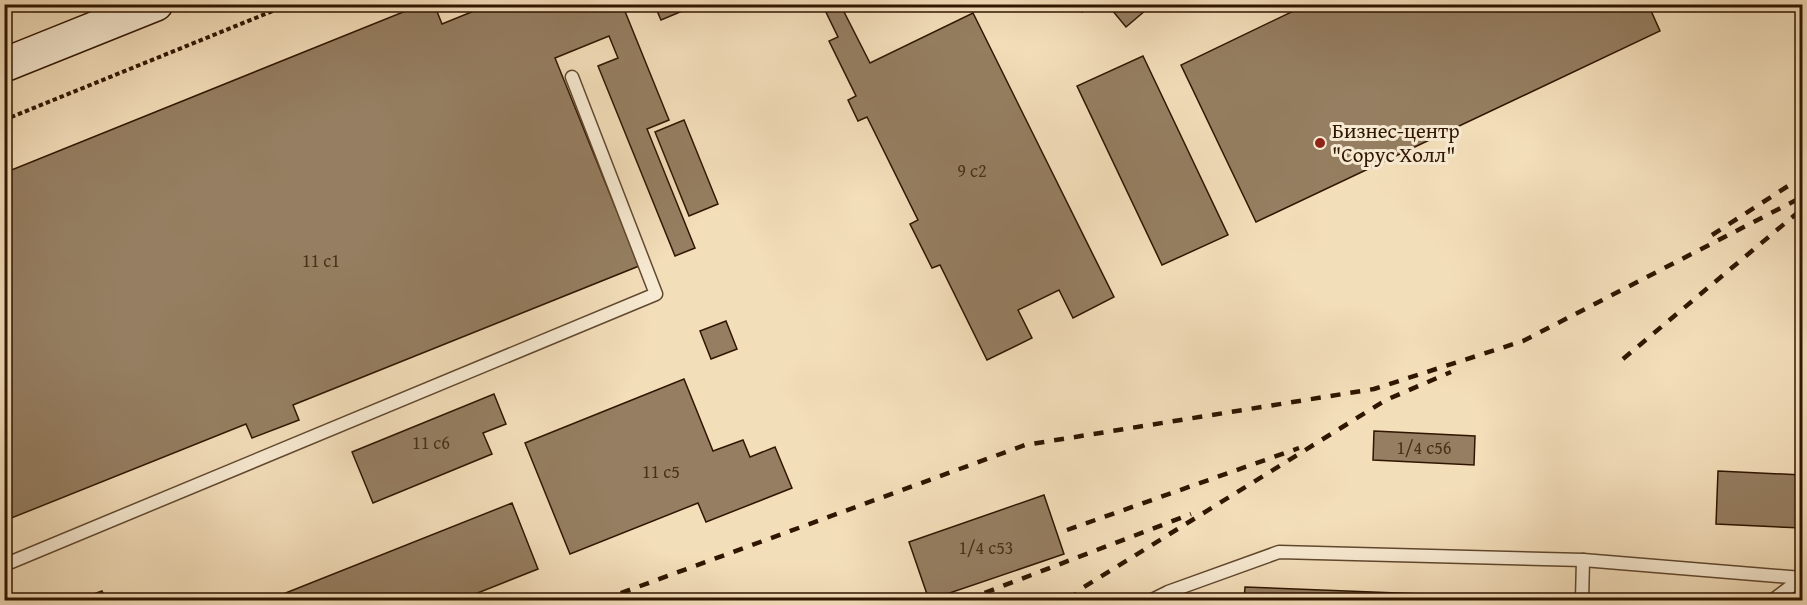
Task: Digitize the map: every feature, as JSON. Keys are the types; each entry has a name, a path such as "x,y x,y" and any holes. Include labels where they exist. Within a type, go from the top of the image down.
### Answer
{"main road":[{"path":"4,65 156,4"}],"lane":[{"path":"4,565 656,294 572,77"},
{"path":"1152,600 1168,592 1280,552 1583,560 1802,578"},
{"path":"1582,600 1583,560"},
{"path":"1773,600 1802,578"}],"path":[{"path":"4,120 290,4"}],"building":[{"path":"423,4 434,4 442,24 491,4 622,4 669,120 647,129 695,248 675,256 598,66 618,58 609,36 555,58 639,266 293,405 299,420 252,438 246,424 4,521 4,173"},
{"path":"654,4 699,4 661,20"},
{"path":"822,4 840,4 870,63 973,13 1114,297 1073,318 1059,290 1018,310 1032,338 987,360 940,265 932,268 910,224 918,220 867,117 858,121 848,100 856,96 829,41 838,37"},
{"path":"1076,4 1092,4 1082,12"},
{"path":"1107,4 1153,4 1126,27"},
{"name":"Бизнес-центр \"Сорус Холл\"","path":"1308,4 1648,4 1660,31 1256,222 1181,65"},
{"path":"1143,56 1228,235 1162,265 1077,86"},
{"path":"684,120 718,204 689,216 655,132"},
{"path":"726,321 737,349 711,359 700,331"},
{"path":"684,379 713,451 743,440 750,457 775,447 792,488 706,522 698,503 570,554 525,443"},
{"path":"494,394 506,424 483,433 492,454 373,503 352,452"},
{"path":"1374,431 1475,436 1474,465 1373,460"},
{"path":"1718,471 1802,475 1802,528 1716,524"},
{"path":"1044,495 1064,554 929,600 909,542"},
{"path":"512,503 538,569 460,600 268,600"},
{"path":"1245,587 1551,599 1551,600 1244,600"},
{"path":"102,591 106,600 77,600"}],"railway":[{"path":"1712,235 1802,177"},
{"path":"602,600 1025,445 1374,389 1523,341 1802,197"},
{"path":"1623,359 1802,209"},
{"path":"1069,600 1084,587 1386,400 1451,372"},
{"path":"1067,530 1299,448"},
{"path":"966,600 1191,514"}],"place":[{"name":"Бизнес-центр \"Сорус Холл\"","path":"1320,143"}]}
